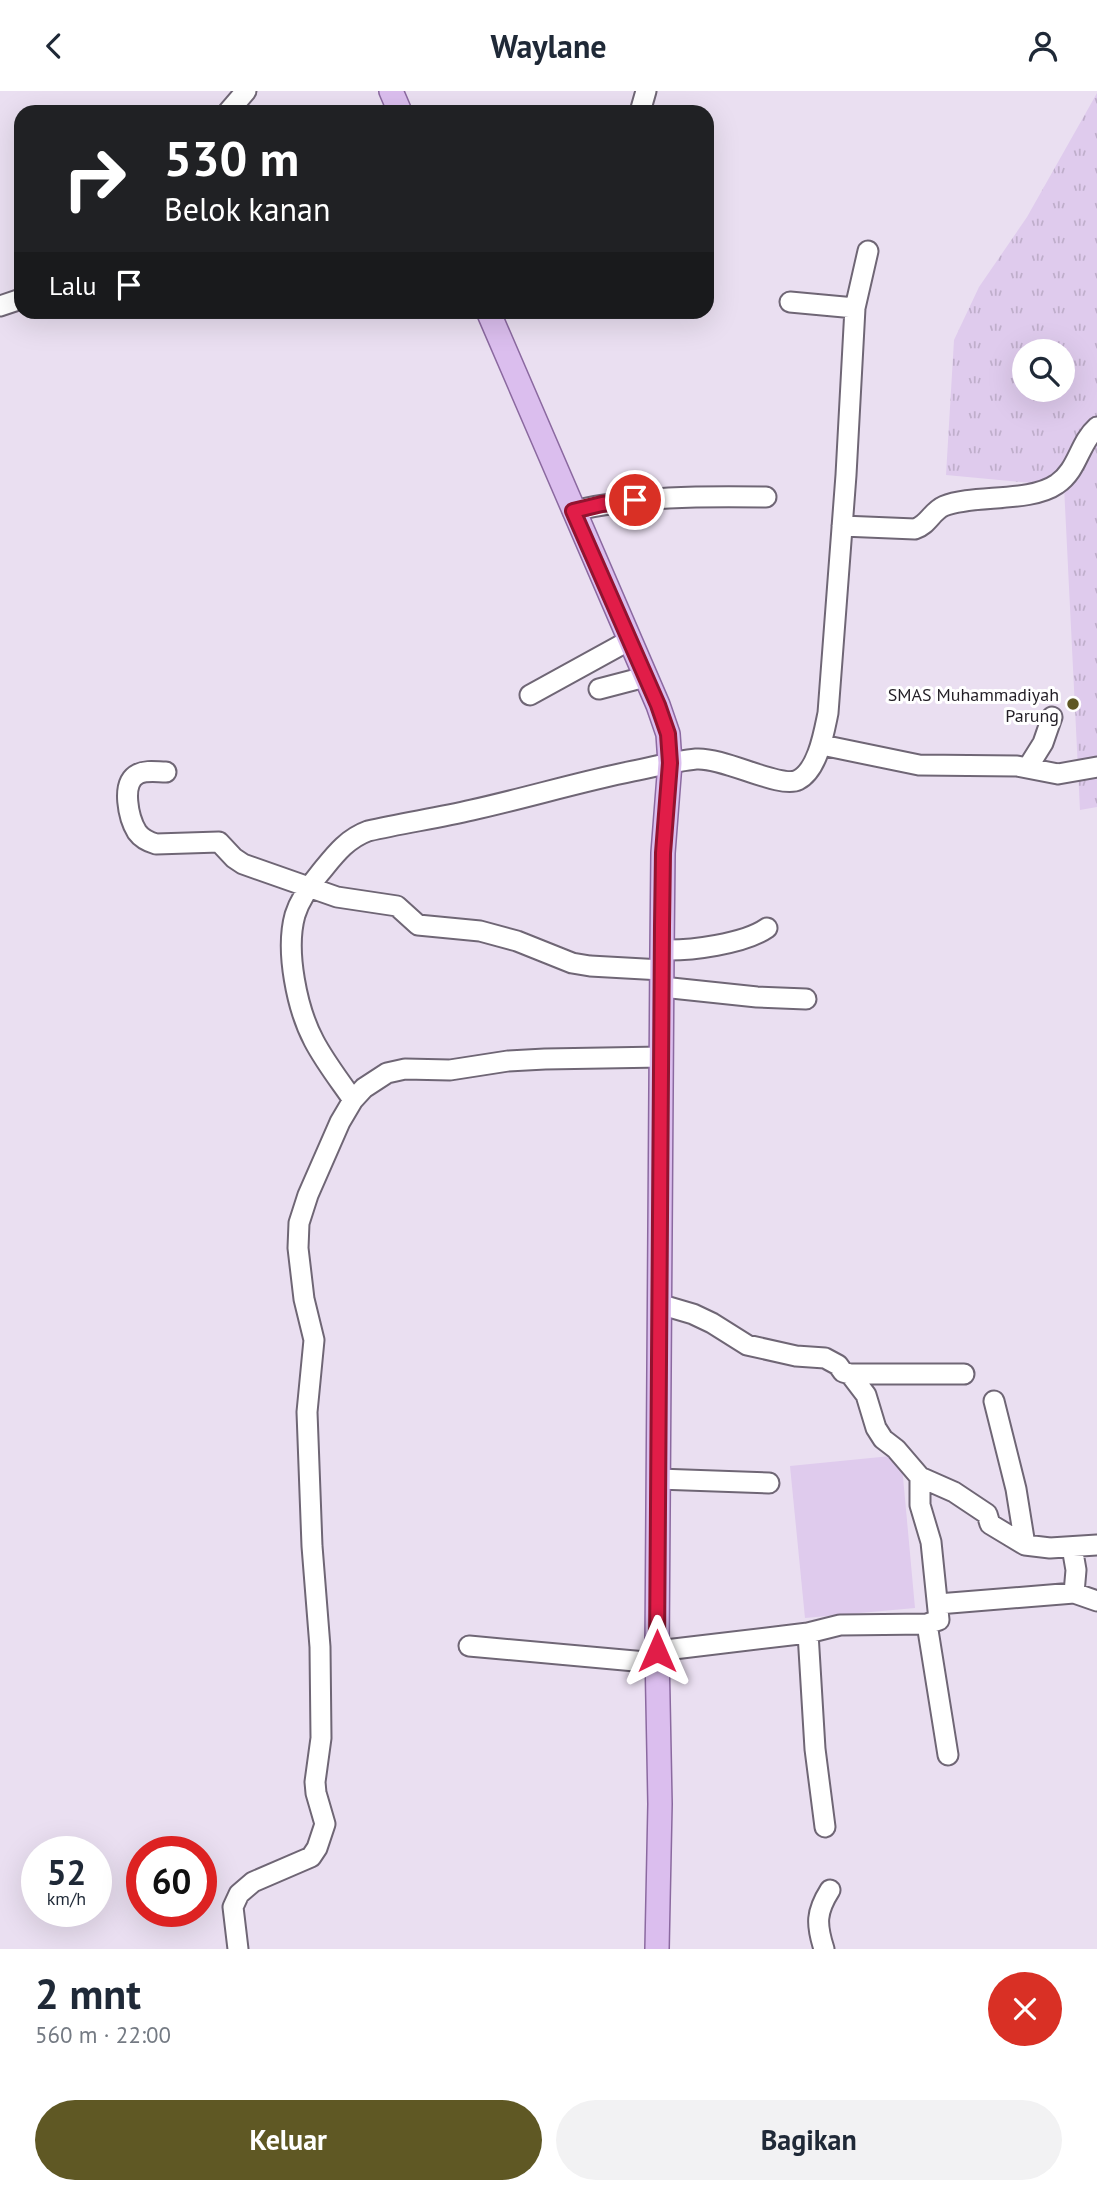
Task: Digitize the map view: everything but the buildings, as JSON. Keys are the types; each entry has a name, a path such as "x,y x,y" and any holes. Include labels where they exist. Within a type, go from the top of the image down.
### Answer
{"main road":[{"path":"491,319 668,734 670,763 663,853 657,1479 660,1804 657,1949"}],"street":[{"path":"234,105 246,91"},
{"path":"353,1100 314,1042 299,1005 293,966 293,929 296,914 309,886 337,852 353,838 368,831 471,811 547,790 670,763 708,760 735,765 782,783 799,780 808,769 822,745 828,713 855,308 868,251"},
{"path":"790,302 855,308"},
{"path":"842,526 915,529 924,526 938,509 948,504 1048,489 1058,484 1071,470 1088,436 1097,427"},
{"path":"573,511 635,500 701,496 766,497"},
{"path":"530,695 630,640"},
{"path":"599,689 645,677"},
{"path":"1028,767 1043,743 1052,717"},
{"path":"822,745 919,765 1028,767 1058,774 1097,767"},
{"path":"166,772 141,773 132,778 128,790 130,812 138,835 156,844 219,842 243,864 337,897 397,906 418,925 480,931 517,941 572,963 662,969 757,997 806,999"},
{"path":"662,969 698,948 743,938 767,928"},
{"path":"238,1949 233,1907 239,1894 253,1882 311,1857 325,1824 316,1788 321,1738 320,1647 312,1546 307,1412 307,1384 314,1340 304,1299 298,1248 299,1223 308,1195 340,1122 364,1088 387,1073 405,1069 450,1070 508,1061 545,1059 662,1057"},
{"path":"659,1304 712,1322 747,1345 796,1356 825,1358 850,1374 866,1395 876,1428 883,1439 896,1449 920,1477 954,1492 986,1514 990,1524 1025,1545 1050,1548 1097,1545"},
{"path":"850,1374 964,1374"},
{"path":"994,1401 1016,1489 1025,1545"},
{"path":"470,1646 657,1657 807,1633 840,1625 927,1624 939,1620 930,1542 920,1505 920,1477"},
{"path":"657,1479 769,1483"},
{"path":"1072,1546 1076,1570 1074,1593"},
{"path":"938,1604 1074,1593 1097,1601"},
{"path":"927,1624 948,1755"},
{"path":"807,1633 815,1749 825,1827"},
{"path":"824,1949 818,1927 819,1908 830,1890"}],"green space":[{"path":"1097,93 1097,807 1080,810 1064,486 946,475 954,340 979,287 1027,217"},
{"path":"901,1455 915,1608 805,1618 790,1466"}],"place":[{"name":"SMAS Muhammadiyah Parung","path":"1073,704"}],"route":[{"path":"635,500 573,511 658,705 668,734 670,783 663,853 662,926 657,1651"}]}
